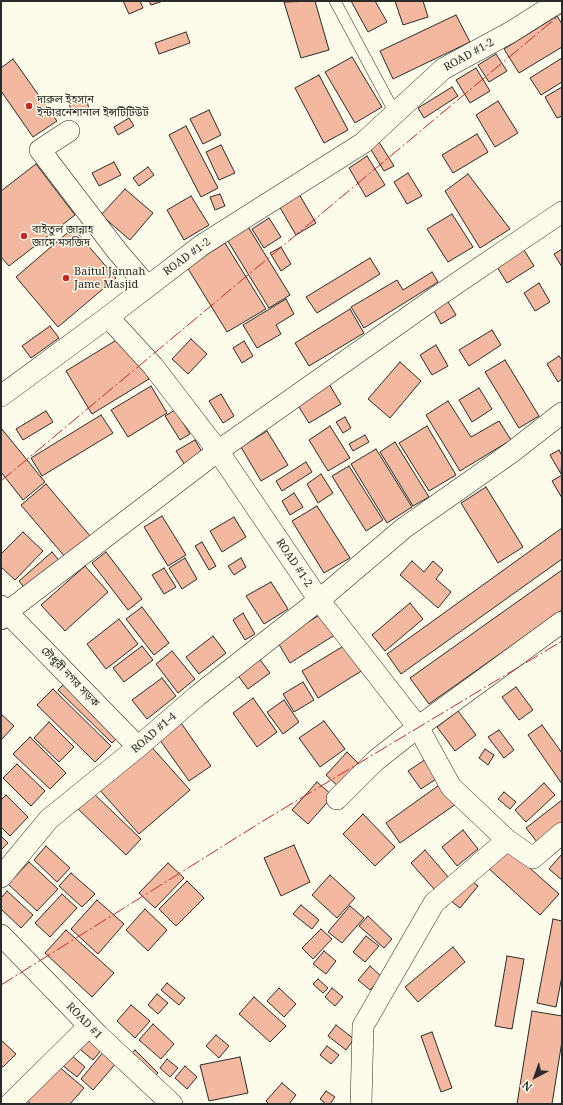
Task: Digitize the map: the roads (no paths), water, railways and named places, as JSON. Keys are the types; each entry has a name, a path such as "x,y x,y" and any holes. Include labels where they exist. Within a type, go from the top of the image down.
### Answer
{"street":[{"name":"ROAD #1-2","path":"560,1 511,32 443,69 363,143 202,244 108,317 152,366 218,451 319,600 418,727 450,787 507,840 533,858 562,833"},
{"path":"69,131 40,150 117,251 147,286"},
{"path":"3,612 218,451 435,298 562,212"},
{"path":"1,396 108,317"},
{"name":"ROAD #1-4","path":"1,877 49,819 138,747 197,696 319,600 404,528 512,452 562,413"},
{"name":"চৌধুরী নগর সড়ক","path":"3,612 138,747"},
{"path":"337,799 375,761 418,727 562,622"},
{"path":"362,1104 363,1026 434,903 507,840"},
{"name":"ROAD #1","path":"1,935 89,1026 172,1104"},
{"path":"10,1104 89,1026"}],"lane":[{"path":"336,1 395,113"}],"place":[{"name":"দারুল ইহসান ইন্টারনেশানাল ইন্সটিটিউট","path":"29,106"},
{"name":"বাইতুল জান্নাহ জামে মসজিদ","path":"24,236"},
{"name":"Baitul Jannah Jame Masjid","path":"66,278"}]}
